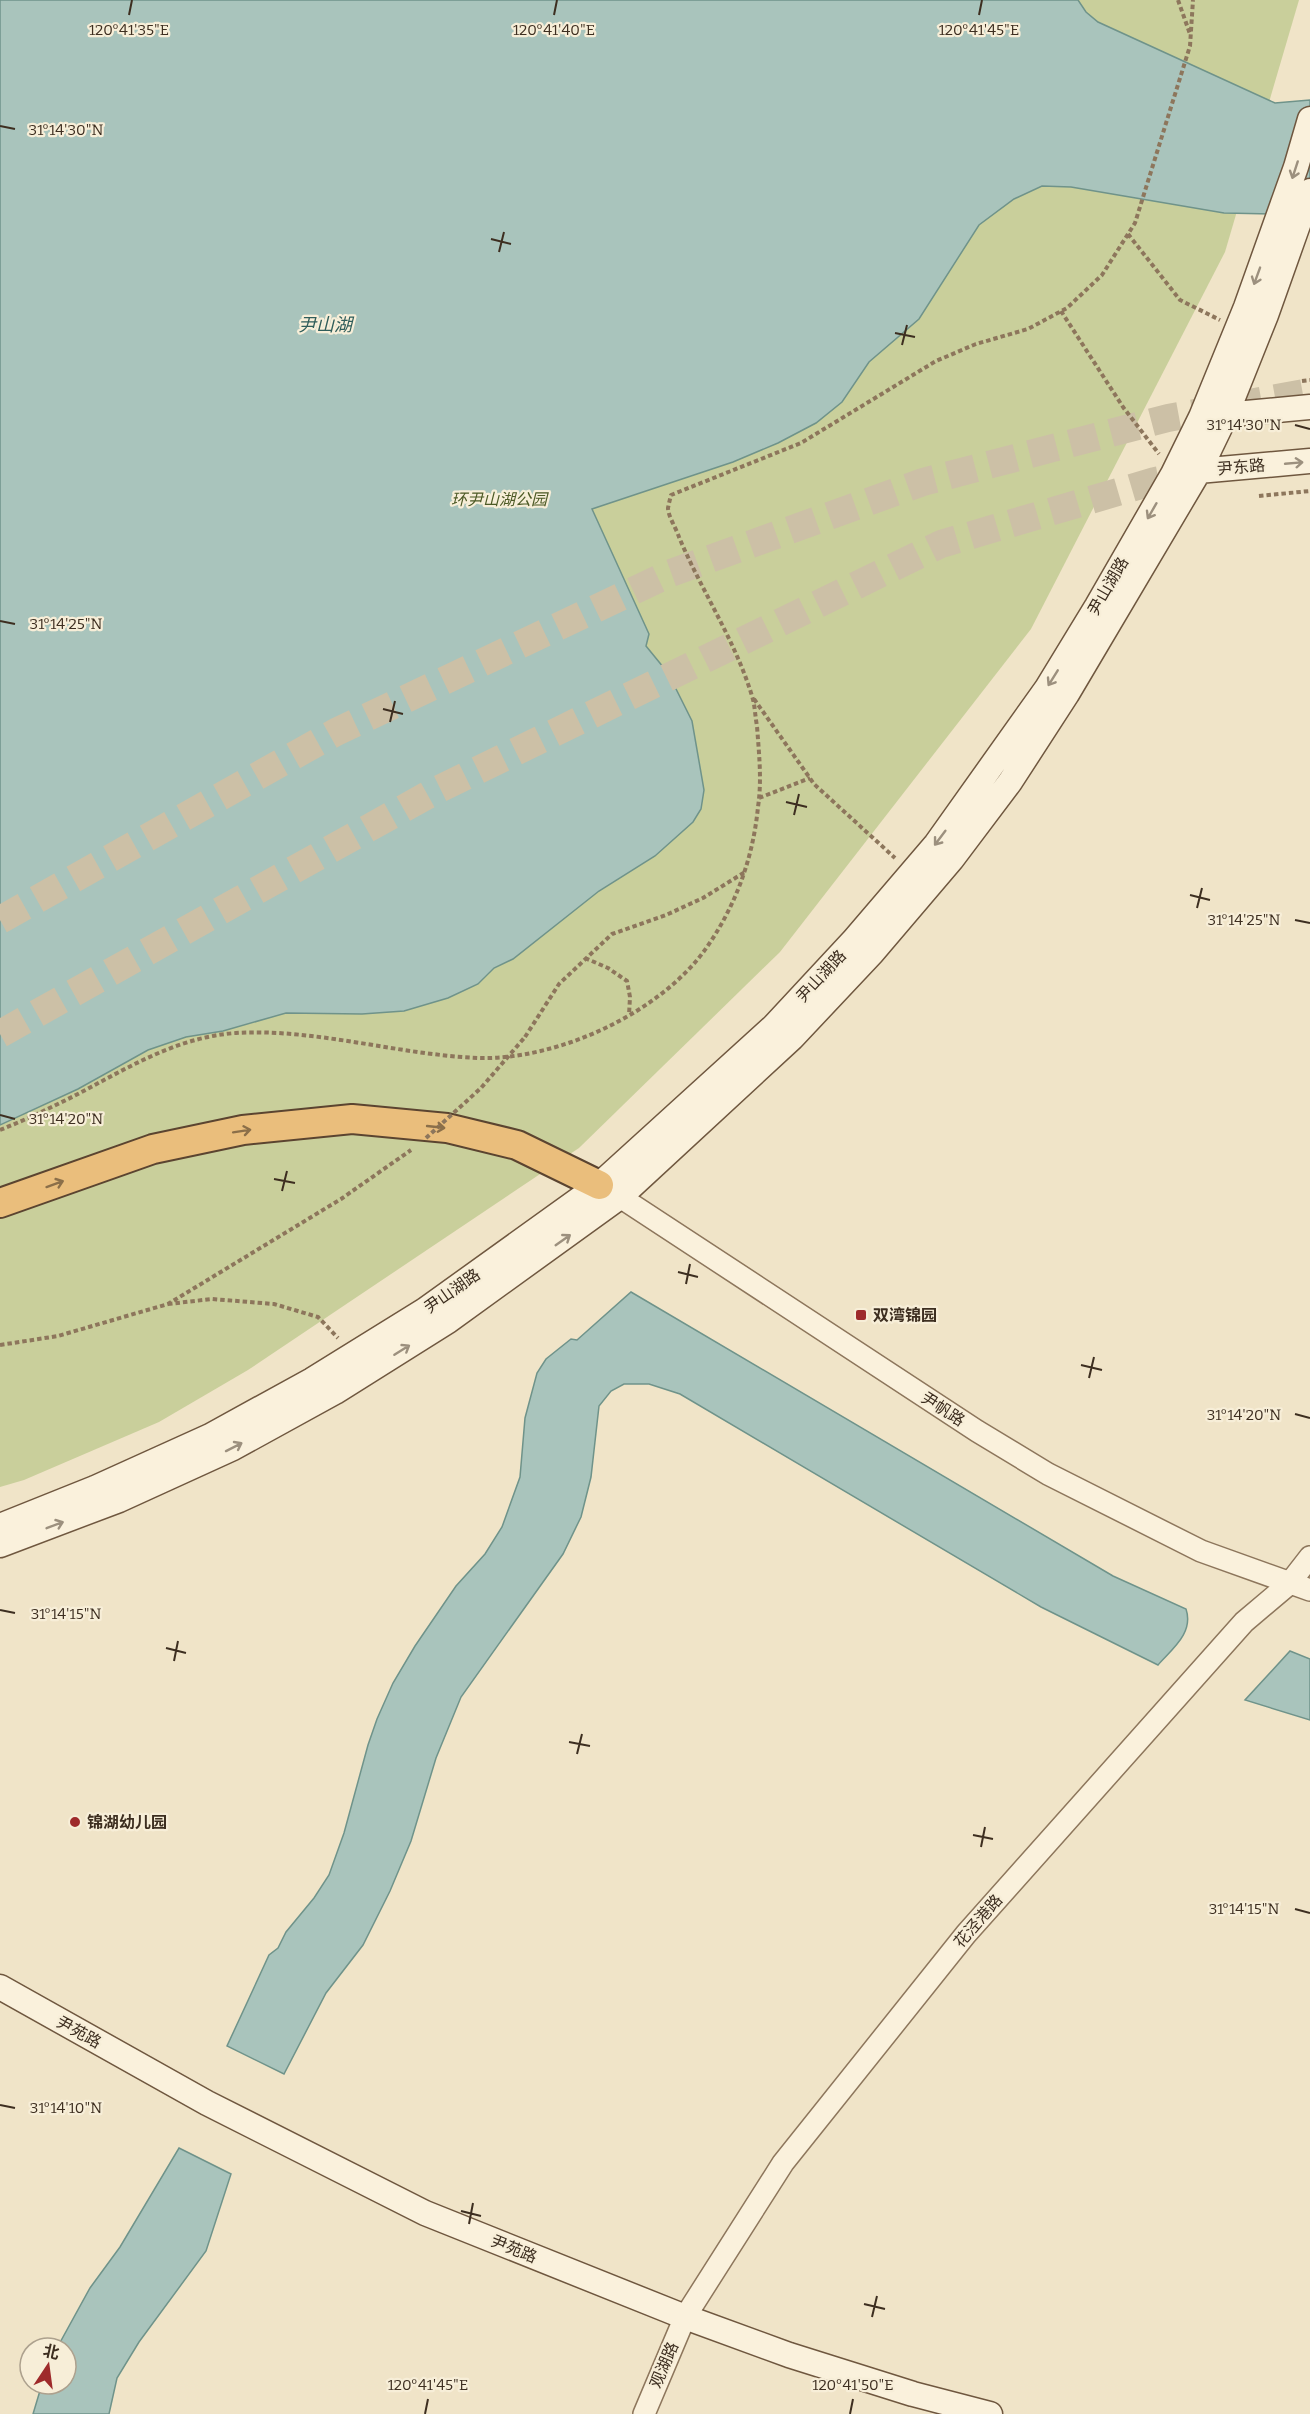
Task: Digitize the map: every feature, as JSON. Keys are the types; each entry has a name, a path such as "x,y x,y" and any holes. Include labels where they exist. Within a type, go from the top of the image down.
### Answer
{"highway":[{"path":"0,1203 153,1149 243,1130 352,1119 447,1128 517,1145 610,1191"}],"main road":[{"name":"尹山湖路","path":"0,1545 118,1500 233,1448 335,1392 448,1321 610,1191 792,1038 872,953 952,859 1010,782 1067,694 1199,471 1226,415 1288,223 1310,119"},
{"name":"尹山湖路","path":"0,1526 95,1488 210,1436 312,1380 610,1191 774,1026 854,941 936,844 986,777 1047,688 1173,474 1201,417 1237,328 1288,223 1310,191"},
{"path":"1201,417 1310,407"},
{"name":"尹东路","path":"1173,474 1310,461"},
{"name":"尹苑路","path":"0,1987 207,2103 425,2213 685,2317 789,2355 913,2394 990,2414"}],"street":[{"name":"尹帆路","path":"610,1191 977,1431 1048,1474 1201,1551 1310,1590"},
{"name":"花泾港路","path":"685,2317 783,2163 966,1934 1244,1622 1289,1584 1310,1557"},
{"name":"观湖路","path":"644,2414 685,2317"}],"path":[{"path":"1178,0 1191,38"},
{"path":"911,873 810,778 753,698 734,650 668,510 671,495 801,443 936,361 976,344 1028,329 1061,311 1102,274 1135,223 1191,38 1193,0"},
{"path":"1128,234 1180,300 1237,328"},
{"path":"1061,311 1123,407 1173,474"},
{"path":"1302,381 1310,380"},
{"path":"1259,496 1310,491"},
{"path":"0,1130 72,1097 144,1058 191,1041 235,1033 278,1034 480,1058 532,1054 573,1043 605,1029 669,987 706,949 726,915 745,872 752,849 759,798 761,771 753,698"},
{"path":"759,798 810,778"},
{"path":"168,1304 341,1199 426,1138 481,1088 525,1037 559,984 612,934 666,915 703,898 745,872"},
{"path":"585,958 608,968 627,981 630,997 629,1015"},
{"path":"0,1345 58,1336 168,1304 212,1299 274,1304 318,1317 354,1354"}],"green space":[{"name":"尹山湖","path":"0,0 1299,0 1225,252 1031,629 780,952 579,1148 248,1370 159,1422 24,1480 0,1487"}],"water":[{"name":"尹山湖","path":"0,0 1078,0 1086,12 1098,22 1275,103 1310,100 1310,215 1224,213 1071,187 1042,186 1014,199 979,225 919,319 869,362 842,402 816,423 778,443 733,462 592,509 649,634 646,646 668,673 692,721 704,790 701,809 693,822 655,856 599,891 513,959 494,968 478,984 448,998 404,1011 362,1014 286,1013 223,1031 186,1037 148,1050 78,1089 0,1125"},
{"path":"631,1292 1113,1576 1186,1609 1188,1618 1184,1633 1175,1647 1158,1665 1041,1607 680,1394 649,1384 624,1384 611,1391 599,1406 591,1477 581,1517 563,1554 461,1697 436,1758 411,1841 390,1891 363,1945 326,1993 284,2074 227,2046 269,1955 278,1948 286,1932 314,1898 329,1875 344,1833 368,1745 393,1683 456,1586 485,1554 502,1527 520,1477 525,1418 537,1373 546,1359 571,1339 577,1340"},
{"path":"1290,1651 1310,1659 1310,1720 1245,1700"},
{"path":"179,2148 231,2174 206,2251 139,2342 117,2378 109,2414 33,2414 38,2396 78,2396 78,2336 64,2336 90,2288 120,2247"}],"tunnel":[{"path":"0,920 336,732 671,573 923,482 1168,418 1310,392"},
{"path":"0,1034 433,792 941,544 1155,481 1194,474"}],"place":[{"name":"双湾锦园","path":"861,1315"},
{"name":"锦湖幼儿园","path":"75,1822"}],"park label":[{"name":"环尹山湖公园","path":"499,499"}]}
